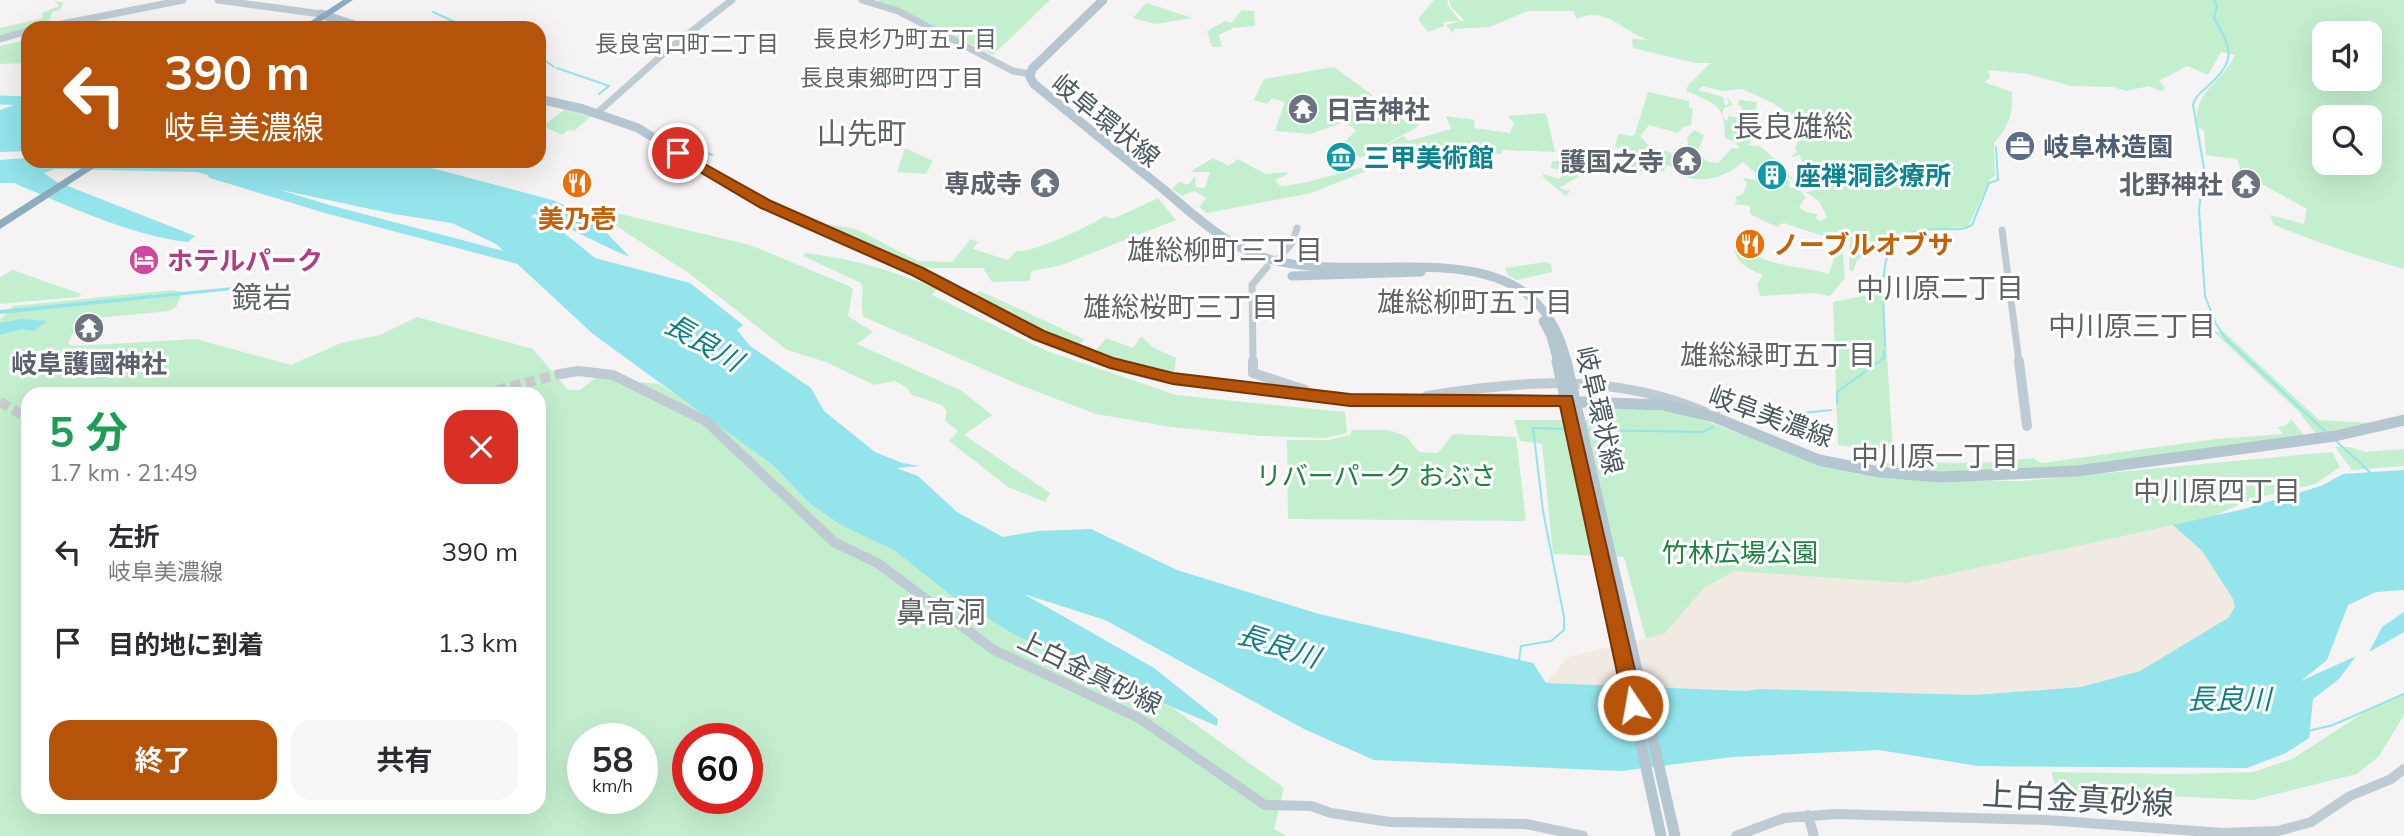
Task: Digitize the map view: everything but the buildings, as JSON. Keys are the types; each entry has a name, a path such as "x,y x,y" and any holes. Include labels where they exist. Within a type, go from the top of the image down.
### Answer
{"highway":[{"path":"314,21 346,0"},
{"path":"0,224 86,168"}],"main road":[{"name":"岐阜環状線","path":"1096,0 1027,74 1028,86 1209,233 1242,255 1275,265 1314,271 1447,268 1506,284 1541,316 1551,336 1573,406 1675,836"},
{"name":"岐阜環状線","path":"1027,74 1103,0"},
{"path":"323,15 341,21"},
{"name":"岐阜美濃線","path":"546,101 597,113 638,128 724,183 844,237 1039,335 1092,356 1173,379 1350,400 1573,406 1663,405 1714,417 1819,460 1879,472 1942,477 2077,471 2334,436 2404,420"},
{"path":"1303,260 1433,262 1447,268"},
{"path":"1292,276 1447,268"},
{"name":"岐阜環状線","path":"1573,406 1661,836"}],"street":[{"path":"77,21 183,0"},
{"path":"218,0 323,15"},
{"path":"597,113 670,48 732,0"},
{"path":"862,0 898,11 1013,71 1027,74"},
{"path":"0,39 21,33"},
{"path":"1278,259 1293,242 1297,228"},
{"path":"2002,230 2027,426"},
{"path":"1267,267 1254,279 1252,285 1253,373 1303,390 1340,395 1350,400"},
{"name":"上白金真砂線","path":"560,373 578,371 613,375 706,421 834,542 879,564 994,650 1139,718 1265,805 1311,806 1331,813 1390,822 1526,824 1583,836"},
{"path":"1405,402 1502,384 1585,384 1650,391 1681,400 1714,417"},
{"name":"上白金真砂線","path":"1736,836 1765,824 1808,815 2046,820 2224,834 2278,831 2311,822 2350,796 2391,779 2404,769"},
{"path":"1808,815 1814,836"}],"green space":[{"path":"54,0 64,3 60,10 52,12 50,21 30,21 43,18 42,13 59,6"},
{"path":"879,0 1050,0 993,55 878,1"},
{"path":"1434,0 1448,0 1447,4 1460,21 1444,22 1444,26 1428,32 1418,19"},
{"path":"1449,0 2404,0 2404,269 2274,225 2270,215 2304,224 2307,209 2242,173 2237,159 2206,155 2204,131 2196,125 2197,113 2204,95 2223,74 2235,55 2221,52 2208,75 2187,66 2159,81 2165,88 2161,91 2149,86 2126,91 2113,87 2071,86 2027,74 1988,70 1990,78 1984,82 2012,92 2012,107 2007,125 1994,143 1995,176 1990,179 1968,227 1918,229 1871,248 1867,237 1859,237 1864,256 1857,260 1853,272 1849,269 1850,236 1837,232 1832,239 1783,223 1777,227 1750,214 1750,206 1734,204 1737,201 1735,197 1743,194 1747,184 1743,178 1756,180 1760,177 1743,162 1721,176 1705,179 1679,175 1679,169 1667,165 1663,172 1653,165 1656,161 1641,153 1635,157 1649,163 1651,169 1645,173 1626,164 1625,150 1615,147 1618,134 1635,134 1648,92 1689,101 1689,108 1693,109 1691,125 1683,127 1678,133 1649,125 1640,136 1649,146 1675,154 1677,150 1689,149 1687,138 1694,130 1704,135 1697,154 1709,162 1718,163 1732,148 1740,149 1735,142 1725,138 1723,118 1717,107 1686,91 1689,84 1711,63 1695,63 1633,48 1632,39 1648,40 1596,15 1577,19 1573,11 1528,11 1489,27 1454,29 1453,33 1446,25 1464,20 1451,7","holes":["1703,86 1722,91 1742,89 1773,103 1791,116 1800,138 1795,147 1797,152 1791,157 1800,155 1805,175 1801,181 1813,185 1813,191 1805,192 1819,201 1827,217 1820,221 1816,218 1817,214 1806,212 1799,207 1806,197 1799,189 1789,187 1789,180 1783,176 1773,181 1763,174 1772,168 1793,180 1762,148 1746,145 1750,144 1757,102 1739,100 1738,105 1742,107 1738,118 1729,116 1726,122 1722,114 1724,108 1732,105 1731,101 1727,98 1729,103 1725,106 1723,97 1698,90"]},
{"path":"1146,3 1193,18 1155,24 1133,18"},
{"path":"1242,10 1254,11 1255,26 1233,28 1219,35 1222,47 1212,47 1207,31 1225,21 1231,23"},
{"path":"21,23 21,30 0,35 0,28"},
{"path":"21,42 21,63 0,64 0,46"},
{"path":"1334,67 1372,95 1366,107 1375,98 1388,111 1410,124 1421,122 1414,129 1360,158 1343,144 1356,130 1344,122 1311,134 1275,131 1285,102 1272,98 1267,104 1254,100 1264,79"},
{"path":"564,110 591,116 574,131 568,130 562,135 546,127 546,124"},
{"path":"1546,113 1555,152 1454,152 1404,158 1400,155 1402,159 1389,160 1396,156 1387,145 1403,136 1409,141 1451,129 1446,116 1475,120 1474,128 1510,133 1514,123 1508,116"},
{"path":"905,148 933,161 926,174 897,172"},
{"path":"1213,158 1229,166 1238,159 1266,174 1286,172 1288,174 1275,180 1280,186 1382,165 1311,193 1207,213 1199,207 1206,198 1194,191 1182,196 1172,189 1179,182 1188,185 1195,176 1196,187 1205,188 1210,172 1190,172"},
{"path":"1552,161 1586,162 1579,176 1559,188 1570,191 1566,196 1543,177 1543,174 1560,179 1563,170 1551,168"},
{"path":"1158,198 1176,220 1059,266 1031,271 1030,281 992,282 983,268 917,268 821,223 856,229 918,261 952,262 971,239 978,242 973,249 1008,260 1016,251 1047,244 1105,216 1113,219"},
{"path":"595,208 750,245 847,285 853,289 848,316 873,332 857,344 962,391 992,415 964,435 1050,493 1045,502 1008,487 949,441 958,431 945,421 947,411 942,405 912,395 906,387 895,381 874,385 826,362 787,350 690,274 593,211"},
{"path":"1743,247 1762,259 1829,274 1837,249 1842,247 1845,278 1830,296 1814,293 1760,296 1757,284 1763,275 1744,266 1738,259 1735,251"},
{"path":"805,253 856,262 921,282 937,289 932,295 1047,351 1176,395 1345,412 1347,433 1326,438 1261,436 1171,427 1096,414 1022,386 864,317 861,283 803,256"},
{"path":"1546,262 1551,264 1552,272 1517,280 1508,275 1505,268"},
{"path":"13,270 81,294 79,297 0,304 0,277"},
{"path":"173,290 183,292 176,307 169,311 87,319 76,325 68,344 74,346 196,339 291,365 341,343 380,335 417,317 533,349 568,390 580,390 595,378 659,384 711,417 773,465 810,504 841,525 895,551 951,594 1008,631 1066,662 1173,708 1284,788 1274,829 1287,836 0,836 0,315 1,319 13,306"},
{"path":"980,291 1084,339 1079,347 1047,335 969,297"},
{"path":"1883,292 1893,452 1838,445 1833,302"},
{"path":"2213,331 2225,333 2319,420 2371,423 2316,434 2299,412"},
{"path":"1141,336 1154,348 1176,358 1174,374 1094,353 1106,338 1133,348"},
{"name":"竹林広場公園","path":"1585,405 1682,412 1801,457 1857,474 1939,480 2021,481 2332,452 2340,467 2315,484 2252,499 2180,531 1655,673 1624,557 1553,554 1542,444 1520,441 1514,420 1588,420"},
{"path":"2291,419 2304,435 2023,473 1891,471 1869,462 1981,463 2033,458 2042,463 2216,439 2283,434 2278,427 2287,425"},
{"name":"リバーパーク おぶさ","path":"1352,430 1388,430 1406,436 1419,452 1438,453 1453,434 1516,437 1526,521 1288,519 1287,440 1328,440 1350,435"},
{"path":"2335,447 2349,447 2366,452 2404,449 2404,466 2352,470"},
{"path":"2404,695 2404,715 2379,756 2357,774 2253,800 2057,791 2051,772 2253,772 2292,759 2368,710"}],"sand":[{"path":"2173,525 2202,551 2233,599 2235,607 2228,619 2140,671 2080,687 1974,695 1758,689 1747,691 1546,683 1568,657 1664,634 1704,588 1734,571 1907,583"}],"water":[{"path":"21,102 21,151 0,152 0,110"},
{"name":"長良川","path":"21,158 21,168 431,168 552,200 589,215 630,257 546,218 534,214 531,217 553,224 595,258 690,283 743,325 737,330 750,346 811,388 824,411 875,452 902,463 920,466 896,468 918,476 957,512 1003,537 1038,531 1091,529 1177,570 1319,614 1533,663 1546,683 1747,691 1758,689 1974,695 2081,687 2140,671 2228,618 2235,607 2233,599 2202,551 2173,525 2244,509 2321,486 2343,474 2404,470 2404,590 2376,592 2348,605 2327,660 2301,681 2356,656 2339,679 2313,699 2309,738 2286,753 2247,768 1978,766 1879,750 1733,757 1621,771 1374,760 1304,729 1105,620 1024,594 1154,668 1218,719 1217,726 1066,662 1008,631 951,595 895,551 841,525 810,504 773,465 593,334 496,244 452,223 394,214 196,172 55,169 44,173 55,181 195,236 188,242 143,233 77,210 14,183 0,183 0,160"},
{"path":"253,285 252,288 0,314 0,310"},
{"path":"22,319 47,321 34,331 21,329 0,335 0,323"},
{"path":"2404,612 2404,632 2369,652 2382,627"}],"waterway":[{"path":"2214,0 2217,5 2214,18 2228,47 2227,62 2217,78 2198,95 2193,105 2204,168 2199,210 2205,296 2216,324 2227,340 2327,433"},
{"path":"433,12 453,21"},
{"path":"546,61 554,67"},
{"path":"557,68 609,86 599,94"},
{"name":"長良川","path":"0,100 21,101"},
{"path":"690,137 701,141 707,149 704,151 712,155"},
{"path":"1883,286 1884,270 1891,247 1905,234 1929,229 1962,229 1972,225 1989,183 1998,180 1996,147"},
{"name":"長良川","path":"212,174 327,209 524,261"},
{"path":"1883,291 1885,346"},
{"path":"1837,404 1837,392 1884,358 1884,351"},
{"path":"1719,412 1723,403 1756,418"},
{"path":"1765,417 1831,410"},
{"path":"1587,430 1703,432 1713,427"},
{"path":"1519,660 1521,646 1551,641 1564,630 1564,617 1543,511 1533,428 1567,429"},
{"path":"2336,441 2371,473"},
{"path":"2308,731 2333,725 2404,694"}],"tunnel":[{"path":"509,387 560,374"},
{"path":"0,402 21,414"}],"place":[{"name":"日吉神社","path":"1303,109"},
{"name":"岐阜林造園","path":"2020,146"},
{"name":"三甲美術館","path":"1341,157"},
{"name":"護国之寺","path":"1687,161"},
{"name":"座禅洞診療所","path":"1772,175"},
{"name":"美乃壱","path":"577,183"},
{"name":"専成寺","path":"1045,183"},
{"name":"北野神社","path":"2246,184"},
{"name":"ノーブルオブサ","path":"1750,244"},
{"name":"ホテルパーク","path":"144,260"},
{"name":"岐阜護國神社","path":"89,328"}],"district":[{"name":"長良杉乃町五丁目","path":"905,38"},
{"name":"長良宮口町二丁目","path":"687,43"},
{"name":"長良東郷町四丁目","path":"892,77"},
{"name":"長良雄総","path":"1793,126"},
{"name":"山先町","path":"862,133"},
{"name":"雄総柳町三丁目","path":"1225,249"},
{"name":"中川原二丁目","path":"1940,287"},
{"name":"鏡岩","path":"262,297"},
{"name":"雄総柳町五丁目","path":"1475,301"},
{"name":"雄総桜町三丁目","path":"1181,306"},
{"name":"中川原三丁目","path":"2132,325"},
{"name":"雄総緑町五丁目","path":"1778,354"},
{"name":"中川原一丁目","path":"1935,455"},
{"name":"中川原四丁目","path":"2217,490"},
{"name":"鼻高洞","path":"941,612"}],"route":[{"path":"678,153 724,183 766,204 918,272 1039,335 1110,363 1173,379 1350,400 1566,400 1633,705"}]}
